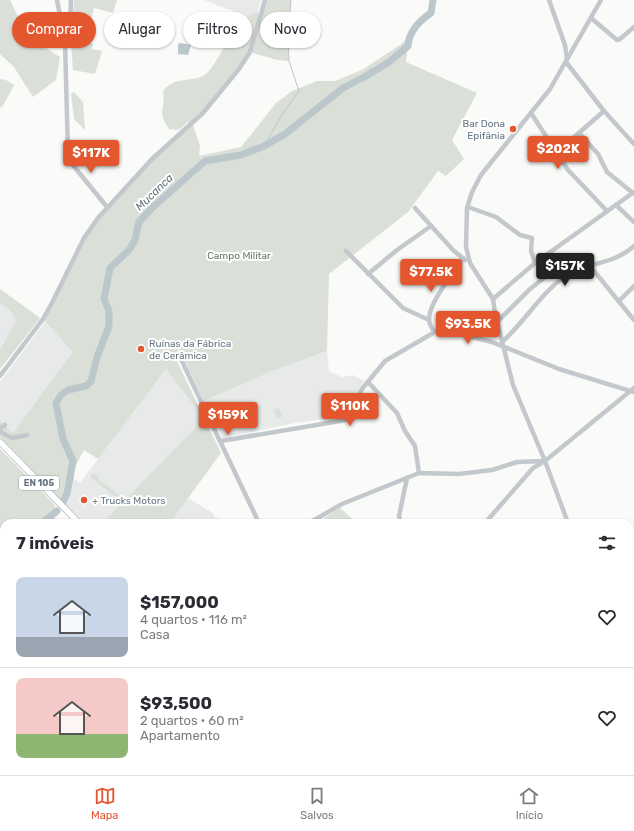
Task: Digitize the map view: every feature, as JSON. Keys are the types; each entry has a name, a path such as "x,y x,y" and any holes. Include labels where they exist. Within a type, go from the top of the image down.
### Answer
{"main road":[{"name":"EN 105","path":"0,442 75,519"}],"street":[{"path":"57,0 59,12"},
{"path":"71,0 71,12"},
{"path":"0,376 43,319 84,238 107,207 152,159 203,112 224,90 250,52 265,0"},
{"path":"549,0 565,45 567,60 604,111 634,144"},
{"path":"567,519 545,461 513,385 497,322 493,299 470,263 466,247 468,207 472,192 481,175 550,89 601,0"},
{"path":"591,18 617,40 634,27"},
{"path":"65,48 68,155 72,164 107,207"},
{"path":"66,59 72,58"},
{"path":"555,149 579,133 604,111"},
{"path":"532,112 568,170 607,211"},
{"path":"493,299 535,263 633,192 607,172 598,154 579,133"},
{"path":"616,204 634,222"},
{"path":"468,207 496,217 520,235 532,238 531,251 535,263"},
{"path":"415,208 463,258 470,263"},
{"path":"368,274 397,250 431,226"},
{"path":"502,342 526,318 533,306 564,277 576,270 618,257 634,246"},
{"path":"346,252 403,308 429,320"},
{"path":"434,331 429,320 430,313 438,297 463,258"},
{"path":"535,263 545,265 564,277"},
{"path":"590,266 634,320"},
{"path":"497,322 530,289 554,270"},
{"path":"619,301 634,286"},
{"path":"221,441 342,421 349,415 362,389 385,361 405,351 440,328 492,342 559,369 633,391"},
{"path":"180,357 257,519"},
{"path":"368,382 397,413 404,431 415,446 419,473"},
{"path":"488,519 533,468 545,461 633,391"},
{"path":"0,428 5,425"},
{"path":"0,432 12,438 27,435"},
{"path":"316,519 342,504 419,473 459,474 492,470 517,462 545,461"},
{"path":"400,519 399,516 407,478"}],"shaded area":[{"path":"204,0 261,0 258,11 252,14 252,12 234,12"},
{"path":"183,43 183,48 190,48 188,55 178,54 178,44"},
{"path":"0,289 40,318 0,369"},
{"path":"45,322 74,352 13,433 0,420 0,382"},
{"path":"327,351 329,371 342,377 353,375 364,381 346,414 342,417 295,423 223,438 204,401 272,371"},
{"path":"166,369 204,419 106,519 80,519 65,504 69,498 71,484 70,476 80,483"},
{"path":"188,498 213,513 214,517 220,519 173,519"}],"green space":[{"path":"0,0 10,0 16,12 12,12 12,48 46,48 60,57 56,80 33,97 14,67 0,54"},
{"path":"74,0 117,0 113,12 94,8 93,12 73,12"},
{"path":"265,0 291,0 290,12 261,12"},
{"name":"Campo Militar","path":"258,11 258,22 260,16 260,48 288,48 289,61 277,60 250,52 193,125 200,145 199,156 241,147 276,103 292,91 317,81 335,81 362,70 400,45 409,36 406,62 477,93 452,140 464,159 446,176 438,171 408,212 329,274 327,351 272,371 204,401 179,349 174,355 221,453 173,519 106,519 204,419 166,369 98,459 84,450 70,476 71,490 65,504 0,437 0,420 13,433 73,352 43,319 84,238 135,176 189,126 187,121 185,125 178,130 169,129 162,114 164,97 163,91 174,83 197,78 207,73 224,48 252,48 252,14"},
{"path":"71,48 92,48 102,51 95,74 73,70"},
{"path":"0,79 6,80 14,85 3,106 0,108"},
{"path":"74,92 83,102 85,130 74,119 71,94"},
{"path":"0,289 40,318 0,369 0,350 16,321 8,308 0,302"},
{"path":"279,408 282,417 277,419 274,409"},
{"path":"0,449 54,504 57,511 54,519 0,519"},
{"path":"93,473 99,477 98,479 118,494 119,493 119,496 114,496 90,477"},
{"path":"340,508 352,519 322,519"}],"waterway":[{"path":"264,146 283,113 299,91 289,61 288,38 291,0"},
{"name":"Mucanca","path":"63,502 67,494 73,461 63,439 56,403 61,395 68,390 86,386 91,381 97,357 109,326 109,311 104,299 110,268 129,250 135,240 139,222 152,208 205,161 241,155 264,146 285,134 343,88 389,62 408,46 410,36 415,27 422,19 431,13 433,0"},
{"name":"Mucanca","path":"47,519 57,511"}],"place":[{"name":"Bar Dona Epifânia","path":"513,129"},
{"name":"Ruínas da Fábrica de Cerâmica","path":"141,349"},
{"name":"+ Trucks Motors","path":"84,500"}]}
